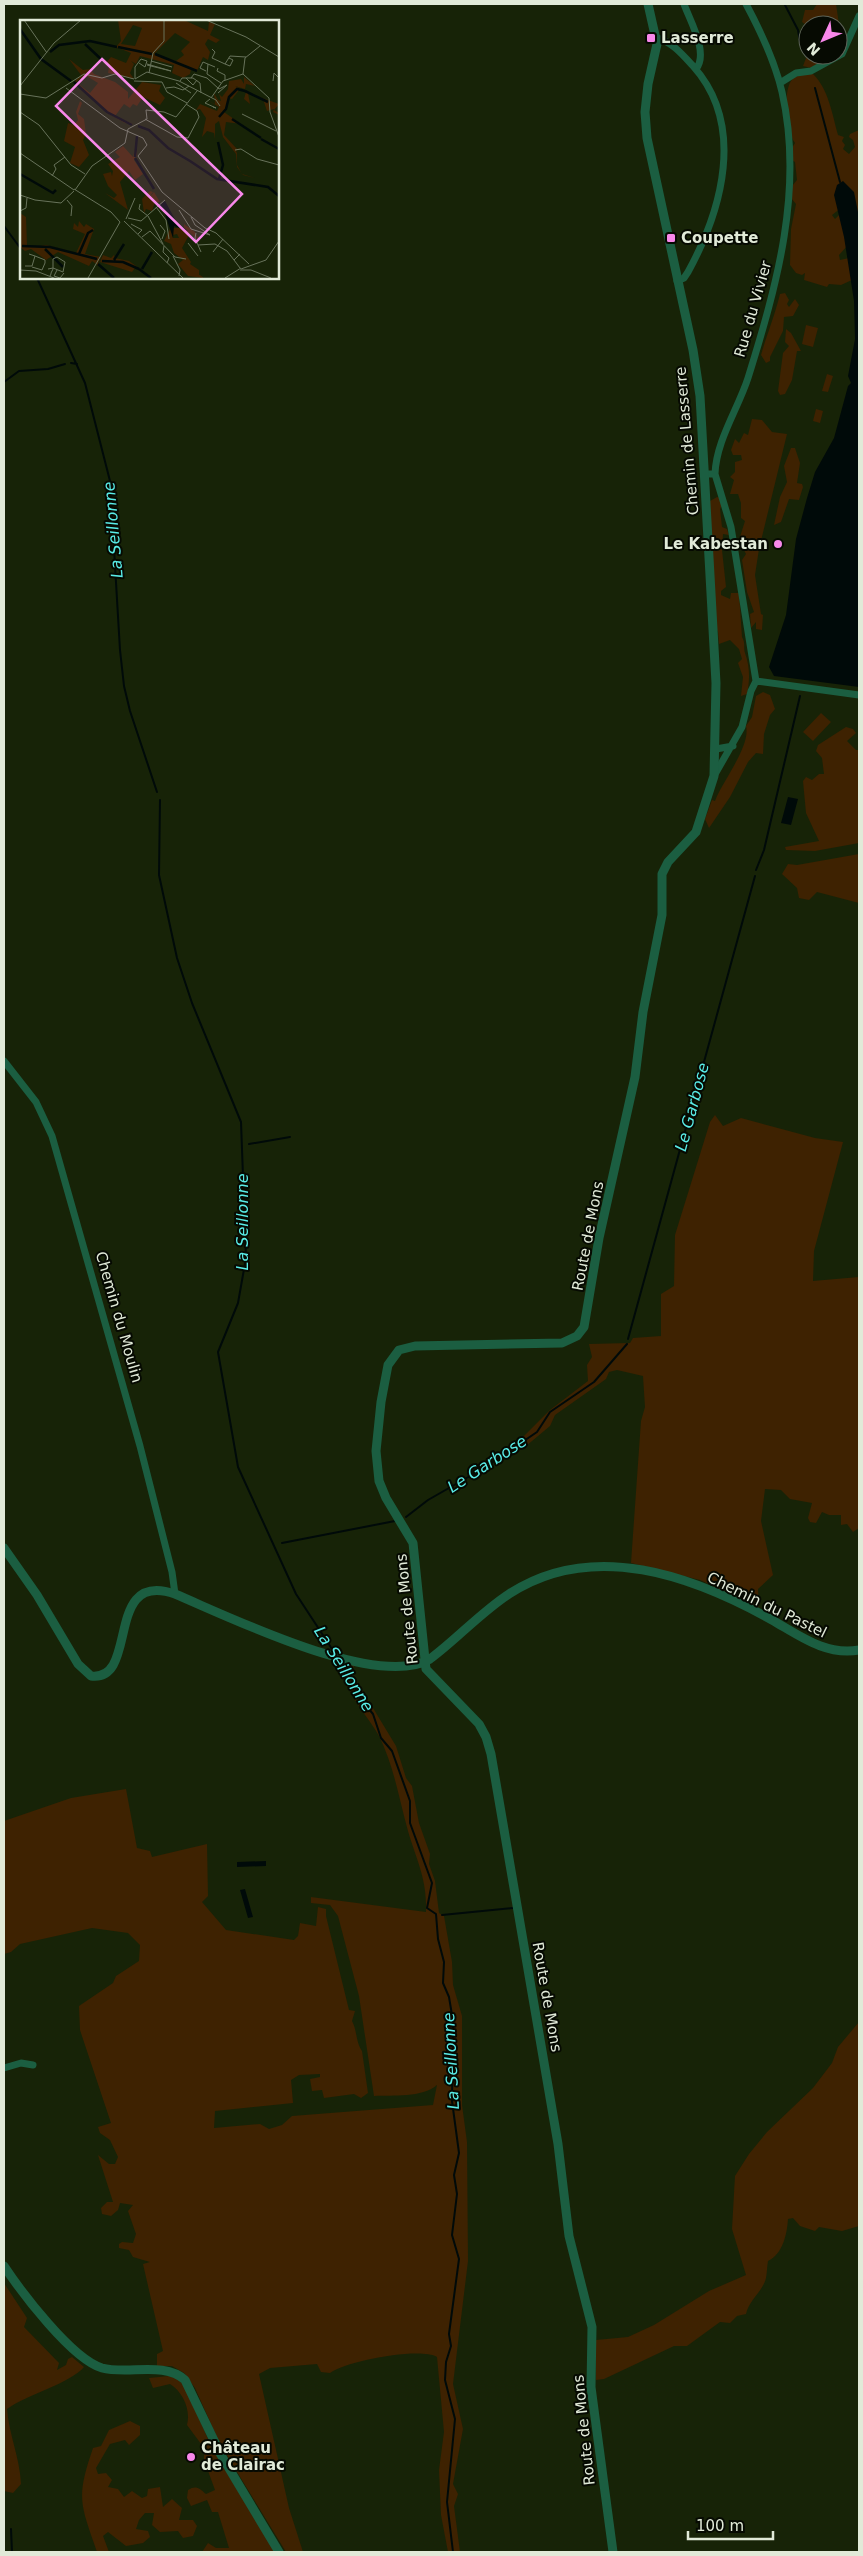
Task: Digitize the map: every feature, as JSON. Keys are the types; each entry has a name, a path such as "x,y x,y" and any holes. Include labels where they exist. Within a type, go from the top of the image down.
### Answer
{"street":[{"name":"Chemin de Lasserre","path":"648,4 657,38 656,53 648,84 646,122 650,157 698,381 716,683 715,763"},
{"path":"684,4 700,52 700,62 696,69"},
{"name":"Rue du Vivier","path":"715,474 719,453 748,379 783,249 791,176 780,83 746,4"},
{"path":"780,83 796,73 811,71 842,54 859,16"},
{"path":"657,38 676,49 696,69 708,85 716,102 722,129 723,171 718,204 710,228 688,272 684,278 677,281"},
{"path":"705,474 715,474 731,527 759,682 859,694"},
{"name":"Route de Mons","path":"714,776 733,746 742,727 751,691 759,682"},
{"path":"716,749 733,746"},
{"name":"Route de Mons","path":"613,2552 591,2387 592,2327 569,2236 556,2135 491,1754 486,1737 479,1724 430,1674 425,1662 413,1543 386,1498 377,1473 378,1429 388,1365 394,1354 405,1347 562,1343 578,1336 584,1327 599,1238 634,1084 643,1012 662,915 662,874 668,862 696,832 714,776 715,763"},
{"name":"Chemin du Moulin","path":"4,1061 36,1102 52,1136 140,1446 172,1572 175,1594"},
{"path":"4,1548 36,1595 78,1664 91,1676 101,1676 112,1664 132,1606 139,1594 156,1589 175,1594 323,1654 402,1668 425,1662"},
{"name":"Chemin du Pastel","path":"425,1662 497,1602 519,1588 546,1575 572,1568 598,1566 652,1572 693,1584 736,1601 820,1647 836,1652 859,1650"},
{"path":"4,2068 21,2063 33,2064"},
{"path":"4,2266 38,2311 88,2362 111,2370 168,2371 185,2380 221,2455 279,2552"}],"shaded area":[{"path":"817,4 836,4 838,15 804,15 805,10 813,10"},
{"path":"803,65 816,65 811,68"},
{"path":"813,74 823,87 838,135 844,137 842,141 845,145 843,149 849,154 855,147 853,140 849,137 850,134 859,130 859,228 841,208 832,215 835,219 841,213 849,244 839,255 840,260 849,258 852,280 841,285 829,284 827,287 804,280 805,273 802,275 796,273 790,265 791,229 796,204 791,198 792,186 797,180 795,162 792,160 792,148 795,143 789,130 787,94 791,81 795,77"},
{"path":"843,181 854,192 859,217 859,687 774,676 769,667 786,615 796,539 807,498 815,472 834,438 848,386 851,383 848,376 855,339 854,301 844,237 834,195 837,185"},
{"path":"785,293 789,300 787,304 789,307 795,299 799,305 793,316 784,317 783,331 770,357 770,361 766,363 761,355 780,294"},
{"path":"806,325 818,328 813,347 802,344"},
{"path":"786,329 791,333 801,351 797,351 792,380 785,394 780,395 778,391 783,353 789,346 785,342"},
{"path":"827,374 833,376 828,392 822,391"},
{"path":"816,409 823,411 820,423 813,421"},
{"path":"752,419 762,420 772,432 787,434 759,549 755,575 761,614 763,615 762,630 756,629 756,622 751,628 750,614 754,612 747,592 742,560 746,554 739,540 745,521 741,518 741,503 738,494 730,494 734,480 730,477 735,472 735,462 742,460 741,455 733,455 731,450 735,439 739,443 744,433 748,435"},
{"path":"791,448 795,448 800,463 797,483 802,484 803,487 799,500 789,499 781,522 774,525 780,497 787,482 784,466"},
{"path":"717,497 721,498 722,527 727,529 729,535 723,534 722,550 726,587 721,591 721,595 730,599 731,593 739,593 742,637 749,668 747,694 741,696 743,677 738,663 742,659 739,649 730,640 719,644 718,632 714,624 708,512 710,501"},
{"path":"763,692 770,695 775,709 770,715 764,734 763,754 756,753 748,762 730,797 709,828 705,819 712,800 715,801 740,753 746,734 746,726 752,717 756,696"},
{"path":"821,713 831,722 813,741 803,732"},
{"path":"846,727 853,729 856,733 847,741 856,750 859,750 859,843 815,851 786,850 785,847 819,841 806,813 803,781 806,777 812,780 819,774 824,774 822,758 816,751 818,745"},
{"path":"788,797 798,799 791,825 781,823"},
{"path":"859,854 859,903 817,892 809,900 799,898 797,888 782,874 788,864 797,865"},
{"path":"715,1115 723,1126 741,1118 815,1138 843,1142 814,1251 813,1281 859,1277 859,1528 853,1532 847,1524 841,1525 841,1515 829,1515 822,1512 816,1523 810,1522 808,1518 812,1503 790,1499 781,1490 765,1489 761,1521 773,1575 758,1589 759,1607 700,1580 631,1563 641,1421 645,1407 643,1376 617,1370 609,1372 606,1379 555,1415 550,1426 526,1446 520,1440 550,1410 588,1381 587,1365 592,1357 589,1344 630,1343 633,1338 661,1336 661,1294 674,1286 675,1235 710,1122"},
{"path":"336,1664 354,1664 353,1675 396,1746 406,1778 412,1786 419,1823 430,1854 429,1864 435,1881 439,1913 444,1916 452,1962 453,1985 462,2016 462,2105 467,2142 468,2261 453,2384 463,2429 453,2484 458,2494 454,2506 460,2552 448,2552 441,2515 439,2470 444,2432 437,2357 428,2354 415,2354 367,2360 339,2368 330,2373 321,2372 317,2364 270,2368 259,2374 289,2508 303,2552 286,2552 220,2444 195,2388 184,2373 172,2366 157,2366 157,2354 163,2351 143,2264 150,2262 133,2257 129,2250 119,2248 119,2244 122,2242 133,2243 136,2234 128,2211 133,2205 120,2203 118,2210 111,2216 102,2214 101,2208 107,2202 113,2202 98,2155 109,2164 115,2164 118,2157 110,2140 100,2133 98,2127 111,2123 80,2030 79,2006 113,1983 116,1976 139,1961 140,1945 128,1933 92,1928 20,1944 11,1952 4,1954 4,1821 71,1798 126,1789 137,1848 150,1851 152,1857 207,1844 208,1896 202,1902 226,1930 294,1940 298,1936 300,1923 316,1926 318,1907 326,1909 326,1916 349,2010 355,2011 352,2021 362,2051 368,2093 361,2098 354,2094 324,2098 322,2090 312,2091 310,2079 320,2077 320,2074 299,2075 291,2080 293,2103 215,2111 214,2128 260,2124 269,2129 282,2125 292,2116 433,2105 437,2085 424,2092 415,2094 374,2096 359,1996 338,1916 330,1905 311,1903 311,1897 426,1912 425,1889 421,1870 408,1831 389,1759 379,1736 357,1703"},
{"path":"266,1861 266,1866 237,1867 237,1862"},
{"path":"245,1889 253,1917 248,1918 240,1890"},
{"path":"859,2022 859,2226 842,2231 819,2227 815,2231 800,2226 793,2218 788,2219 787,2231 781,2249 768,2261 764,2283 750,2304 746,2314 737,2316 730,2323 720,2322 687,2346 674,2346 604,2379 596,2380 596,2340 628,2337 654,2325 709,2291 746,2275 732,2229 735,2176 749,2154 767,2132 813,2088 832,2063 838,2047"},
{"path":"4,2283 27,2318 24,2327 59,2363 57,2370 66,2365 68,2359 72,2357 84,2367 78,2373 59,2384 7,2409 19,2465 21,2484 13,2493 4,2491"},
{"path":"169,2376 178,2378 185,2387 213,2450 275,2552 202,2552 208,2543 216,2548 229,2548 218,2512 212,2512 207,2500 191,2506 187,2498 188,2490 195,2487 206,2494 215,2490 204,2460 204,2448 187,2425 188,2413 185,2402 175,2387 170,2384 153,2388 149,2378"},
{"path":"130,2421 140,2426 140,2435 129,2445 125,2440 110,2444 96,2468 98,2474 106,2473 112,2480 108,2487 118,2489 124,2497 132,2491 142,2498 147,2496 148,2489 160,2487 163,2507 172,2499 182,2508 179,2520 193,2520 197,2526 193,2536 183,2538 178,2531 160,2532 152,2525 154,2513 145,2513 139,2520 136,2529 148,2531 150,2537 143,2543 126,2546 108,2532 103,2536 109,2552 97,2552 82,2500 84,2478 93,2448 101,2446 109,2430"}],"waterway":[{"path":"785,5 798,30"},
{"path":"815,88 840,182"},
{"name":"La Seillonne","path":"4,226 20,248"},
{"name":"La Seillonne","path":"37,279 85,383 110,481 120,650 124,686 130,711 157,792"},
{"name":"La Seillonne","path":"71,363 77,364"},
{"path":"4,382 19,371 48,369 65,364"},
{"name":"Le Garbose","path":"756,870 764,850 800,696"},
{"name":"La Seillonne","path":"160,800 159,875 177,958 192,1003 241,1122 246,1258 238,1303 218,1352 238,1467 296,1594 334,1652"},
{"name":"Le Garbose","path":"628,1339 755,876"},
{"path":"249,1144 290,1137"},
{"name":"Le Garbose","path":"406,1517 428,1500 484,1468 537,1432 550,1412 594,1382 627,1344"},
{"name":"Le Garbose","path":"282,1543 395,1521"},
{"name":"La Seillonne","path":"342,1662 349,1671 359,1697 373,1714 381,1738 392,1751 410,1801 410,1823 432,1883 427,1908 436,1914 438,1939 444,1962 443,1983 449,1997 453,2021 452,2101 459,2153 454,2175 457,2194 452,2235 459,2259 449,2334 451,2346 446,2362 445,2380 455,2419 447,2502 453,2552"},
{"path":"442,1915 513,1908"},
{"path":"11,2529 12,2552"}],"place":[{"name":"Lasserre","path":"651,38"},
{"name":"Coupette","path":"671,238"},
{"name":"Le Kabestan","path":"778,544"},
{"name":"Château de Clairac","path":"191,2457"}]}
